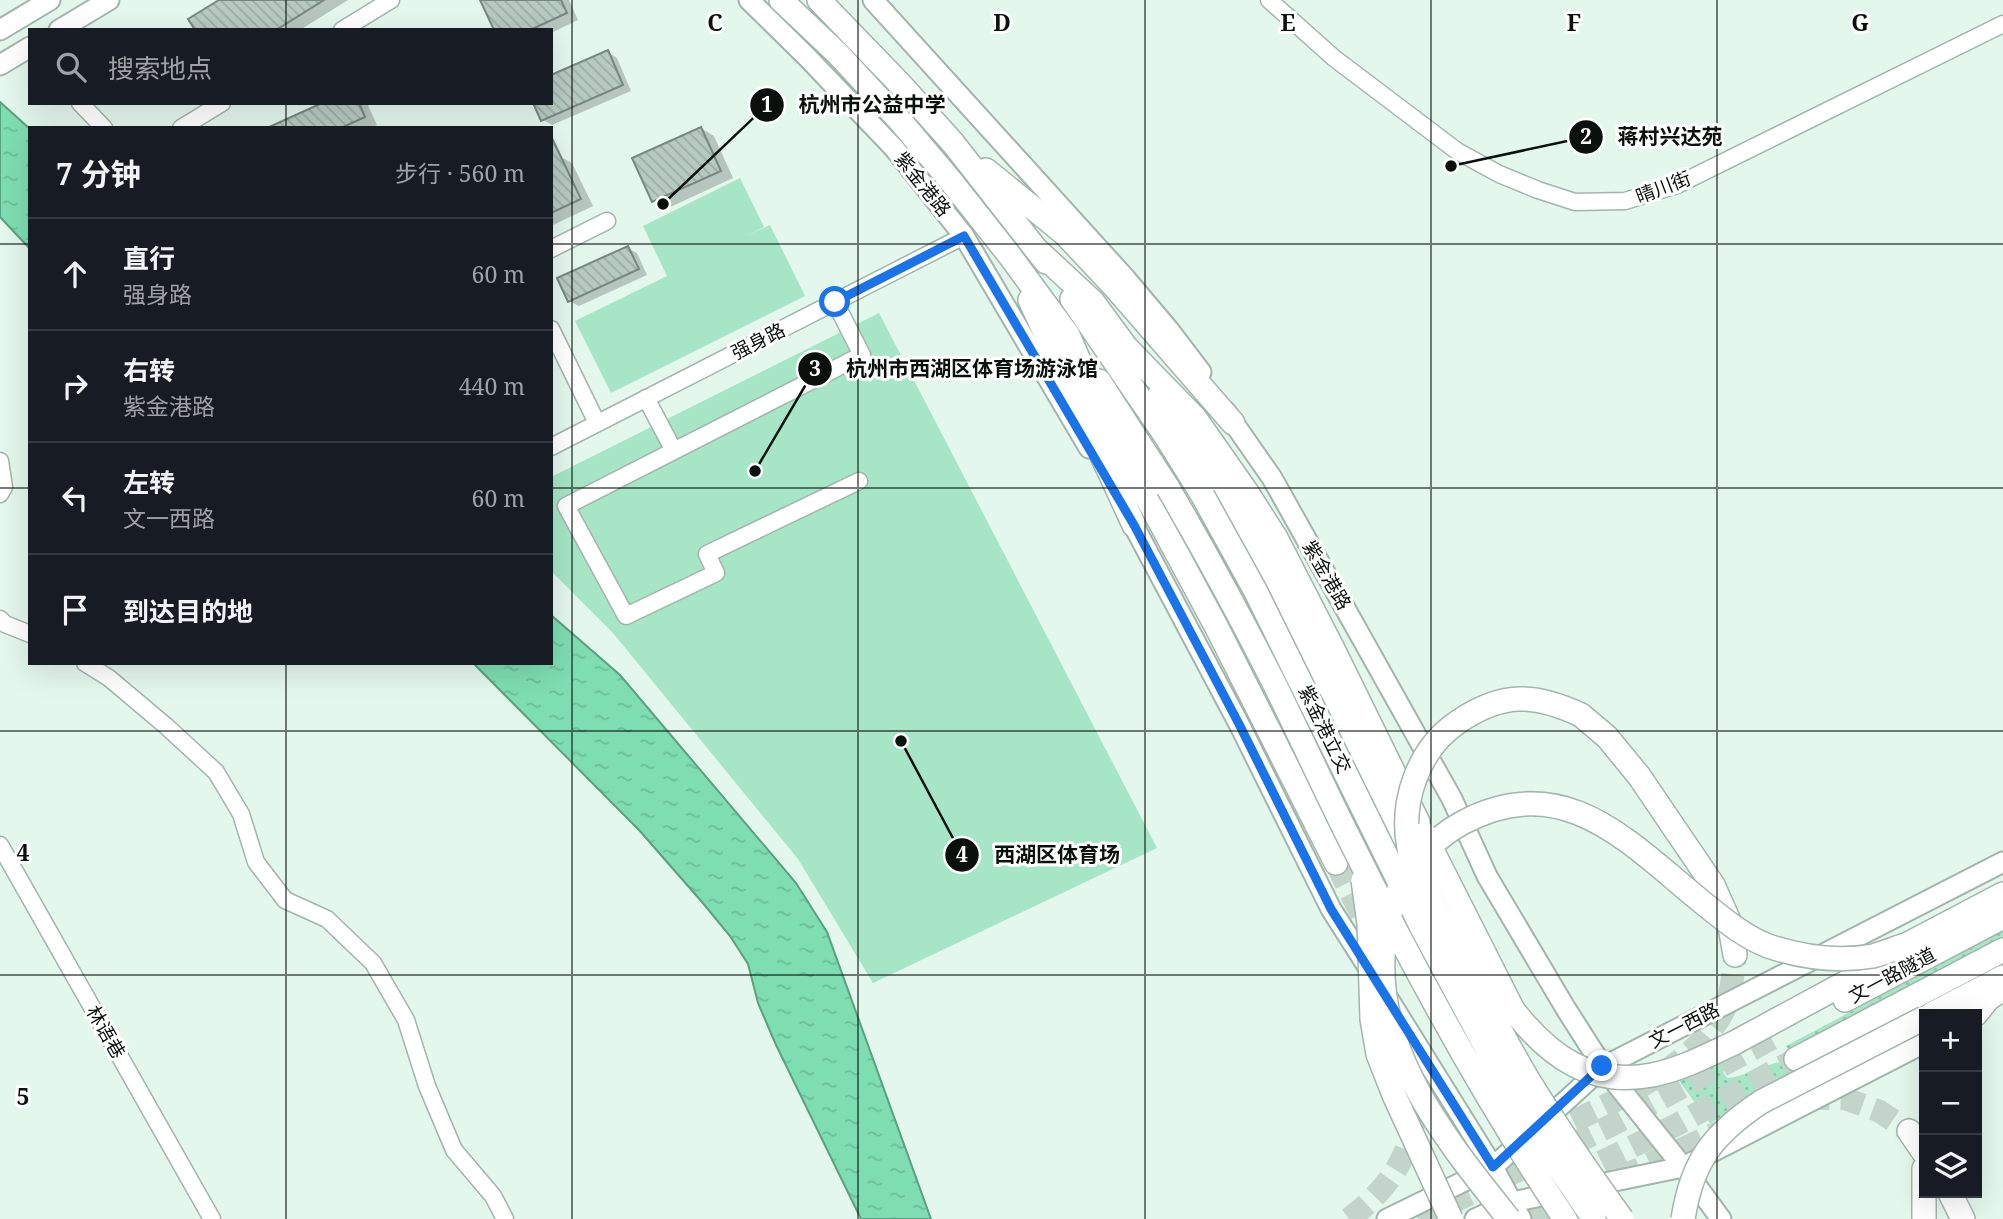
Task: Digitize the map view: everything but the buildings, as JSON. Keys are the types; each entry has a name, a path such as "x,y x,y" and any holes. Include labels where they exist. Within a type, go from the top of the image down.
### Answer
{"highway":[{"path":"781,0 838,54 902,123 1010,256 1068,335 1104,418 1216,626 1336,863"},
{"path":"819,0 953,143 1037,250 1093,302 1126,346 1195,418 1237,496 1269,571 1313,654 1438,913 1495,1022 1530,1083 1622,1219"},
{"path":"953,143 1065,234 1233,422"},
{"name":"紫金港立交","path":"1037,250 1113,357 1203,496 1262,602 1422,928 1489,1054 1546,1149 1594,1219"},
{"path":"1010,256 1134,525"},
{"name":"紫金港立交","path":"1068,335 1168,488 1210,559 1406,949 1478,1082 1565,1219"},
{"path":"1237,496 1276,538 1506,999 1534,1034 1563,1059 1589,1072 1626,1079 1675,1069 1746,1037 1856,977 1908,944 2003,894"},
{"path":"1409,850 1408,806 1415,776 1431,747 1448,729 1486,706 1510,698 1560,705 1581,715 1607,737 1639,776 1713,885 1729,921 1735,955"},
{"path":"1514,1214 1456,1151 1420,1096 1397,1047 1384,996 1384,944 1397,895 1413,866 1456,826 1478,814 1516,804 1558,806 1607,826 1735,928 1768,945 1824,958 1851,959 1875,955 1908,944"},
{"path":"1349,838 1366,890 1372,1019 1378,1054 1451,1219"},
{"name":"文一路隧道","path":"1780,1034 2003,917"},
{"name":"文一路隧道","path":"1796,1059 2003,950"},
{"path":"1941,1009 2003,977"},
{"path":"1980,1009 1988,999 2003,989"},
{"path":"1683,1219 1698,1164 1706,1151 1743,1115 1762,1102 1919,1021"},
{"path":"1909,1132 1919,1146"},
{"path":"1924,1198 1924,1219"},
{"path":"1952,1198 1963,1219"}],"main road":[{"path":"0,30 50,0"},
{"path":"62,28 109,0"},
{"name":"紫金港路","path":"749,0 894,148 964,236 1134,525 1239,724 1331,909 1493,1167 1514,1214"},
{"name":"紫金港路","path":"873,0 1117,269 1205,377 1272,478 1452,799 1487,876 1566,1009 1602,1066 1721,1219"},
{"path":"0,65 28,50"},
{"name":"文一西路","path":"1387,1219 1493,1167 1602,1066 2003,862"},
{"path":"1982,1012 2003,1002"},
{"path":"1475,1219 1514,1214 1683,1167 1919,1046"}],"street":[{"path":"345,28 391,0"},
{"name":"晴川街","path":"1269,0 1334,58 1457,151 1499,174 1575,202 1625,201 1677,185 2003,23"},
{"path":"82,105 102,126"},
{"path":"184,126 219,105"},
{"path":"553,248 607,220"},
{"name":"强身路","path":"553,446 964,236"},
{"path":"835,302 862,355 566,506 626,616 716,573 707,554 859,481"},
{"path":"553,333 597,423"},
{"path":"646,398 674,451"},
{"path":"0,461 4,487 0,494"},
{"path":"0,619 5,624 28,633"},
{"path":"88,665 109,677 216,772 241,814 256,862 285,900 327,919 373,962 406,1020 427,1086 453,1150 493,1196 505,1219"},
{"name":"林语巷","path":"0,845 212,1219"}],"shaded area":[{"path":"740,178 764,227 748,235 770,225 805,296 611,393 575,321 667,276 643,226"},
{"path":"879,313 1157,848 873,983 798,859 613,633 553,573 553,476"},
{"path":"2003,931 2003,937 1789,1050 1786,1046"},
{"path":"2003,965 2003,968 1925,1009 1920,1009"},
{"path":"1919,1009 1919,1012 1710,1123 1674,1074 1771,1035 1734,1058 1723,1072 1727,1078 1790,1061 1800,1072"}],"water":[{"path":"0,102 28,127 28,247 0,217"},
{"path":"553,617 620,675 796,883 827,932 931,1219 861,1219 776,1045 758,1003 748,964 730,936 639,830 475,665 553,665"}],"tunnel":[{"path":"1336,863 1367,926"},
{"path":"1543,1136 1645,1084 1693,1049 1712,1030 1725,1008 1731,988 1735,955"},
{"path":"1418,1219 1614,1124 1780,1034"},
{"path":"1571,1177 1678,1124 1796,1059"},
{"path":"1349,1219 1380,1191 1402,1159 1414,1123 1417,1081"},
{"path":"1619,1178 1767,1110 1818,1098 1846,1099 1879,1111 1909,1131"},
{"path":"1530,1219 1575,1198"}],"place":[{"name":"蒋村兴达苑","path":"1451,166"},
{"name":"杭州市公益中学","path":"663,204"},
{"name":"杭州市西湖区体育场游泳馆","path":"755,471"},
{"name":"西湖区体育场","path":"901,741"}],"route":[{"path":"835,302 964,236 1134,525 1239,724 1331,909 1493,1167 1602,1066"}]}
